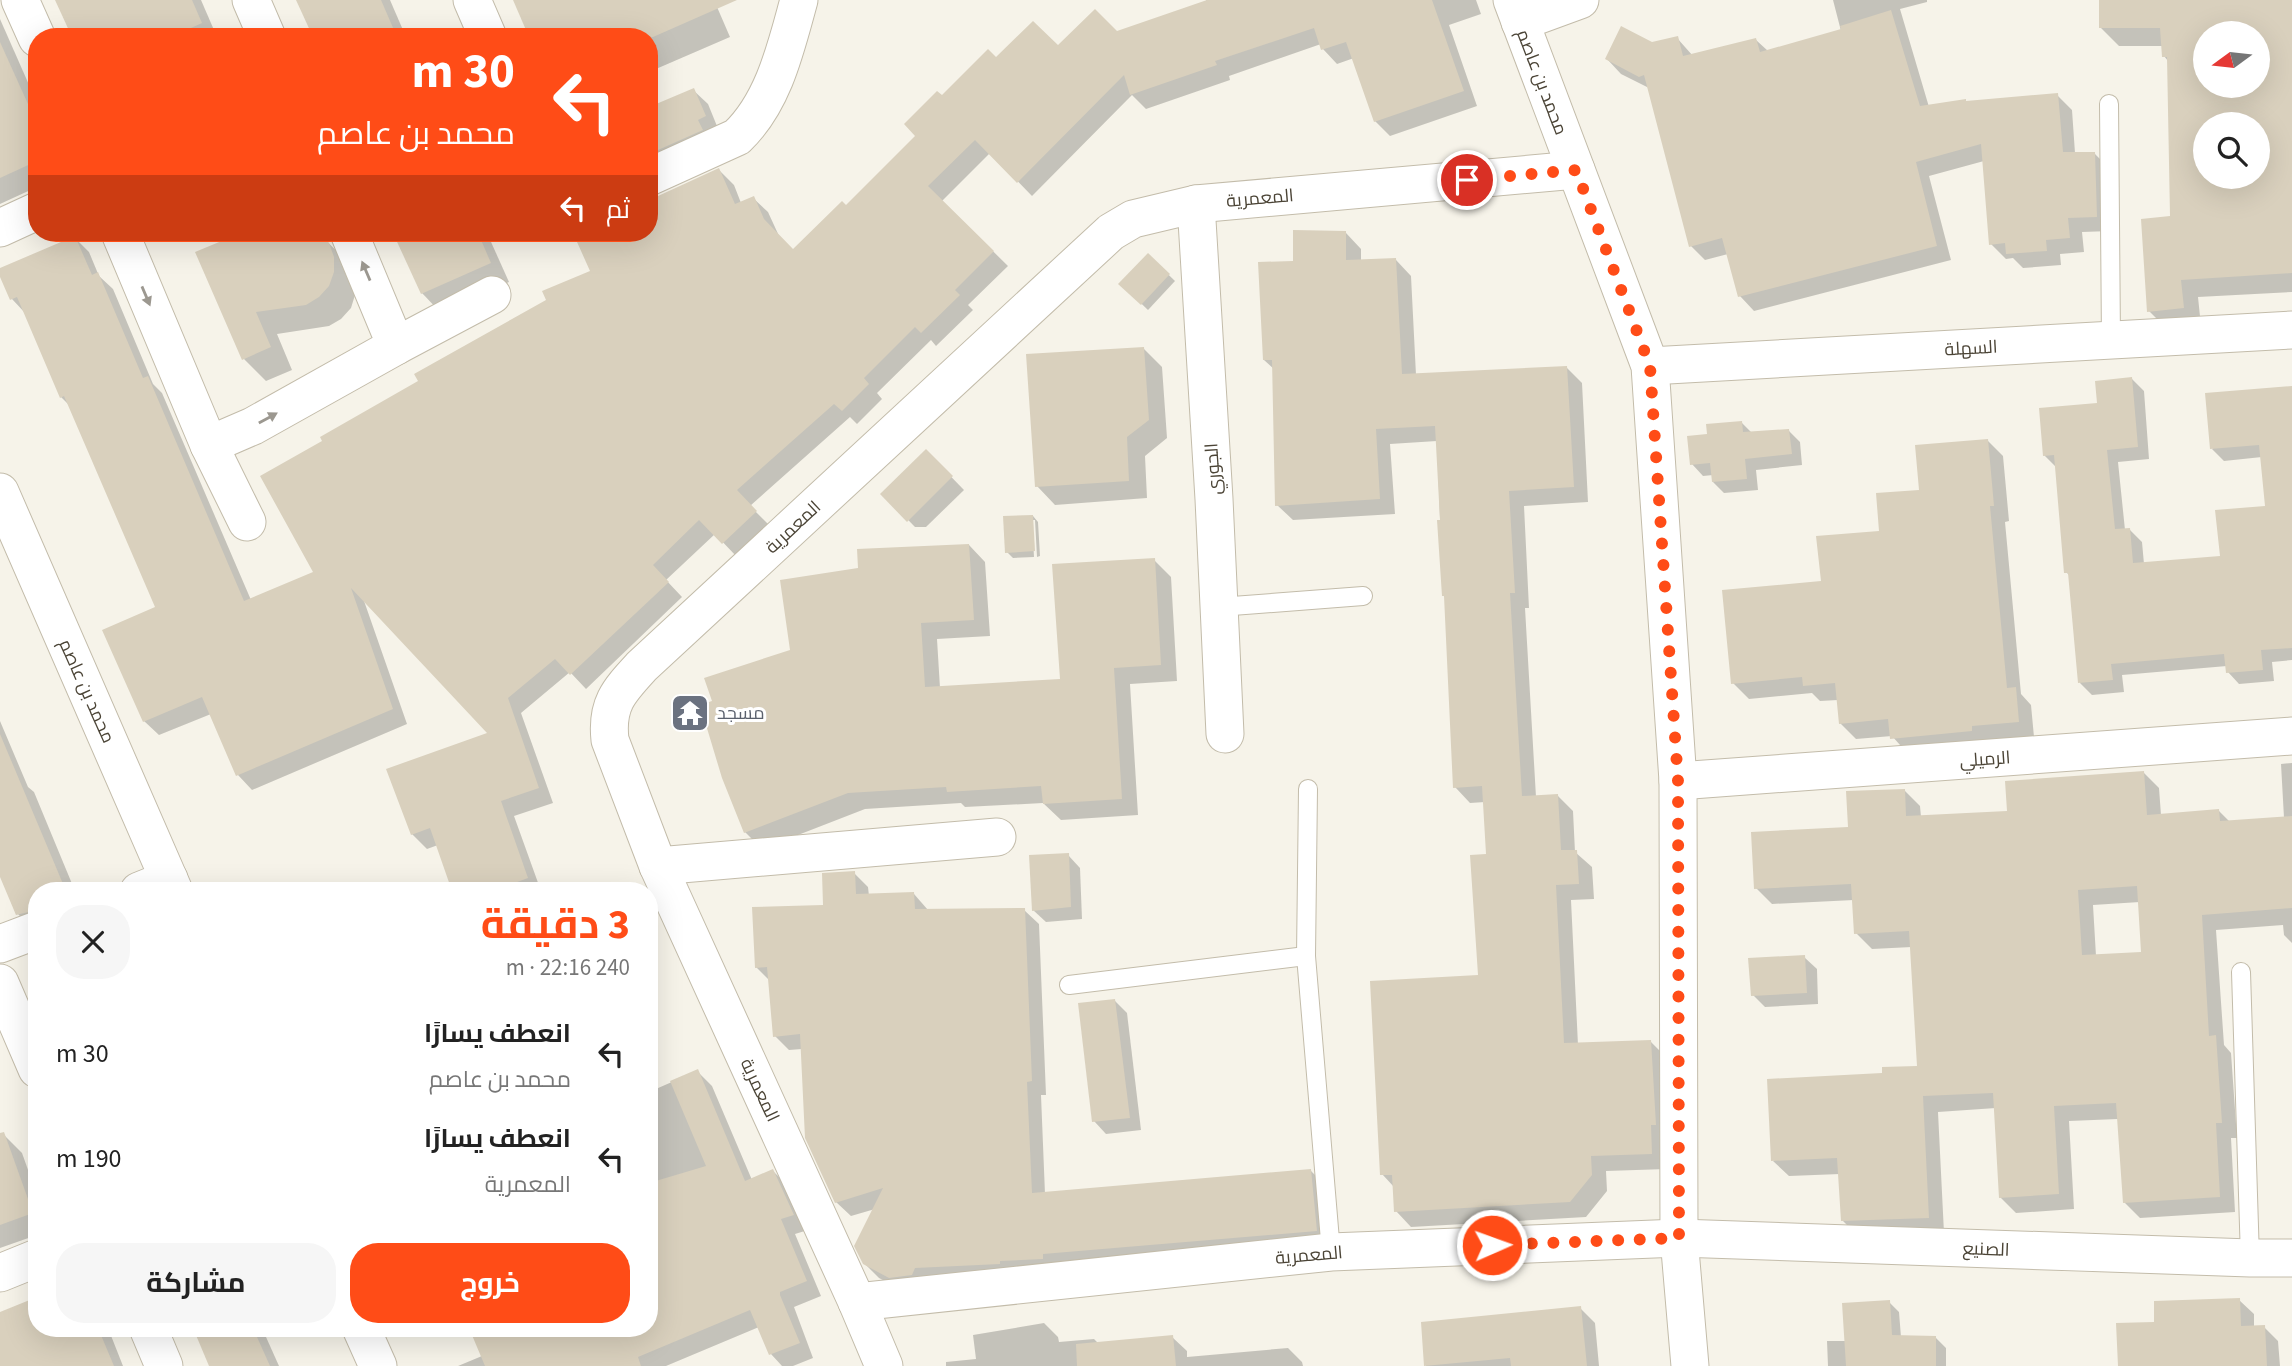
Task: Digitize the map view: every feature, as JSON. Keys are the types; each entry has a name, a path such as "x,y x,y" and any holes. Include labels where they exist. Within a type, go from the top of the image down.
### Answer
{"street":[{"path":"20,0 33,28"},
{"path":"251,0 263,28"},
{"path":"472,0 484,28"},
{"path":"658,173 737,137 748,127 765,102 786,47 799,0"},
{"path":"1516,11 1580,0"},
{"name":"محمد بن عاصم","path":"1516,11 1650,366 1678,781 1679,1238 1690,1366"},
{"name":"المعمرية","path":"884,1366 658,866 610,740 608,722 613,701 624,685 1111,232 1133,219 1196,204 1576,170"},
{"name":"الجوري","path":"1196,204 1225,734"},
{"path":"0,228 28,215"},
{"path":"124,242 209,445 247,522"},
{"path":"353,242 396,346"},
{"path":"209,445 253,426 492,295"},
{"name":"السهلة","path":"1650,366 2292,330"},
{"name":"محمد بن عاصم","path":"0,492 158,882"},
{"name":"الرميلي","path":"1678,781 2292,736"},
{"path":"658,866 997,837"},
{"path":"0,944 28,933"},
{"path":"15,993 28,1038"},
{"name":"المعمرية","path":"857,1302 1331,1252 1679,1238"},
{"name":"الصنيع","path":"1679,1238 2292,1258"},
{"path":"0,1273 28,1262"},
{"path":"152,1337 164,1366"},
{"path":"365,1337 378,1366"}],"lane":[{"path":"2109,104 2111,340"},
{"path":"1219,607 1363,596"},
{"path":"1308,789 1306,956 1331,1252"},
{"path":"1069,985 1306,956"},
{"path":"2241,972 2250,1258"}],"building":[{"path":"55,0 192,0 202,23 191,28 68,28"},
{"path":"296,0 381,0 393,28 309,28"},
{"path":"513,0 737,0 658,35 658,28 525,28"},
{"path":"1207,0 1432,0 1464,91 1374,122 1346,42 1321,50 1314,28 1215,61 1217,65 1130,95 1124,75 1017,183 975,140 928,186 994,251 955,290 960,295 921,333 915,327 864,378 869,384 842,411 834,404 737,490 757,511 722,544 699,520 653,565 669,582 570,675 555,659 508,698 539,788 501,801 528,878 517,882 449,882 430,828 411,835 386,769 487,733 351,588 393,709 236,776 202,697 143,722 102,630 155,607 64,396 60,398 17,297 10,300 0,277 0,268 61,242 78,242 92,275 98,272 143,378 148,376 244,601 313,572 260,476 322,441 320,437 418,381 414,374 546,300 542,291 590,271 577,242 658,242 658,196 719,168 735,204 754,196 764,219 793,249 842,201 846,205 915,136 904,124 937,91 942,95 988,49 996,57 1033,21 1058,45 1095,9 1117,31"},
{"path":"2099,0 2292,0 2292,273 2181,280 2184,308 2147,312 2141,219 2170,216 2167,57 2162,57 2160,28 2099,28"},
{"path":"1891,10 1920,106 1966,99 2058,93 2063,152 2095,152 2097,217 2068,218 2070,238 2046,240 2047,251 2006,254 2005,243 1989,245 1981,144 1916,162 1937,246 1738,297 1722,238 1689,247 1644,75 1639,77 1605,59 1621,26 1652,42 1678,36 1683,56 1756,38 1760,52 1841,29 1840,26"},
{"path":"0,42 28,104 28,165 0,178"},
{"path":"694,88 706,116 698,120 703,130 658,150 658,103"},
{"path":"1293,230 1346,231 1346,260 1396,258 1402,374 1567,366 1574,487 1509,491 1515,593 1510,593 1522,796 1558,794 1561,850 1577,850 1579,884 1556,885 1564,1043 1651,1040 1656,1125 1651,1125 1652,1154 1591,1156 1592,1175 1570,1202 1394,1212 1392,1175 1380,1175 1370,981 1478,975 1470,855 1486,854 1482,786 1453,788 1444,596 1437,520 1440,520 1435,426 1376,429 1380,499 1275,506 1272,360 1263,360 1258,262 1293,261"},
{"path":"219,242 328,242 334,257 334,272 329,286 319,297 306,305 256,312 271,347 242,360 195,252"},
{"path":"397,242 482,242 491,263 421,294"},
{"path":"1148,253 1170,274 1141,305 1118,284"},
{"path":"1144,347 1149,420 1127,437 1129,481 1035,487 1026,354"},
{"path":"2132,377 2138,447 2107,450 2115,529 2130,528 2133,563 2220,556 2215,510 2265,506 2259,445 2210,449 2205,393 2292,386 2292,648 2261,650 2263,670 2226,673 2224,654 2111,664 2113,680 2078,683 2068,573 2064,573 2054,455 2043,456 2039,408 2097,403 2095,381"},
{"path":"1742,421 1743,432 1789,429 1792,454 1745,459 1747,479 1712,482 1710,463 1690,465 1687,436 1707,434 1706,424"},
{"path":"1988,439 1994,506 1990,506 2007,688 2016,687 2019,722 1972,726 1972,731 1890,739 1888,719 1839,724 1835,683 1803,686 1802,677 1731,684 1722,590 1821,581 1816,536 1879,531 1876,493 1919,490 1915,445"},
{"path":"926,449 953,476 907,522 880,494"},
{"path":"1033,515 1035,551 1005,553 1003,516"},
{"path":"969,544 974,620 921,623 925,687 1060,679 1052,564 1155,558 1161,665 1114,668 1122,799 1043,804 1041,786 947,792 946,787 848,793 744,833 722,778 700,705 712,701 704,678 790,650 780,580 858,568 857,549"},
{"path":"0,734 62,882 28,882 28,912 16,915 0,877"},
{"path":"2144,771 2147,815 2219,809 2220,821 2292,816 2292,908 2202,915 2209,1036 2216,1035 2222,1123 2216,1123 2220,1197 2123,1203 2116,1103 2054,1106 2059,1194 1999,1198 1993,1093 1923,1096 1929,1218 1841,1221 1837,1158 1771,1161 1767,1079 1882,1073 1882,1067 1917,1066 1909,931 1854,934 1851,884 1754,889 1751,832 1848,827 1846,791 1905,789 1906,816 2007,811 2005,781","holes":["2137,886 2141,952 2082,955 2078,890"]},
{"path":"1069,853 1071,907 1032,911 1029,855"},
{"path":"855,871 856,894 914,892 915,909 1025,908 1032,1081 1027,1082 1032,1193 1311,1169 1317,1231 1043,1254 1043,1259 1000,1261 1000,1264 915,1268 912,1275 889,1278 863,1264 854,1246 883,1188 835,1203 805,1138 800,1034 773,1037 767,967 755,968 752,907 823,905 822,873"},
{"path":"1805,955 1807,993 1751,996 1748,958"},
{"path":"1115,999 1130,1118 1092,1122 1078,1003"},
{"path":"698,1069 745,1181 773,1169 794,1215 781,1219 807,1281 780,1292 800,1343 769,1355 750,1310 638,1357 641,1366 485,1366 473,1337 658,1337 658,1180 706,1166 670,1081"},
{"path":"4,1132 28,1199 28,1215 0,1225 0,1133"},
{"path":"2240,1298 2241,1326 2265,1325 2267,1366 2118,1366 2116,1323 2154,1322 2154,1301"},
{"path":"1890,1300 1892,1335 1936,1336 1936,1366 1846,1366 1842,1303"},
{"path":"28,1301 28,1337 102,1337 114,1366 0,1366 0,1312"},
{"path":"1581,1306 1587,1366 1511,1366 1510,1358 1424,1366 1421,1322"},
{"path":"1173,1335 1176,1366 1077,1366 1076,1344"},
{"path":"197,1337 257,1337 270,1366 209,1366"}],"place":[{"name":"مسجد","path":"690,713"}],"route":[{"path":"1467,180 1576,170 1650,366 1678,781 1679,1238 1492,1245"}]}
